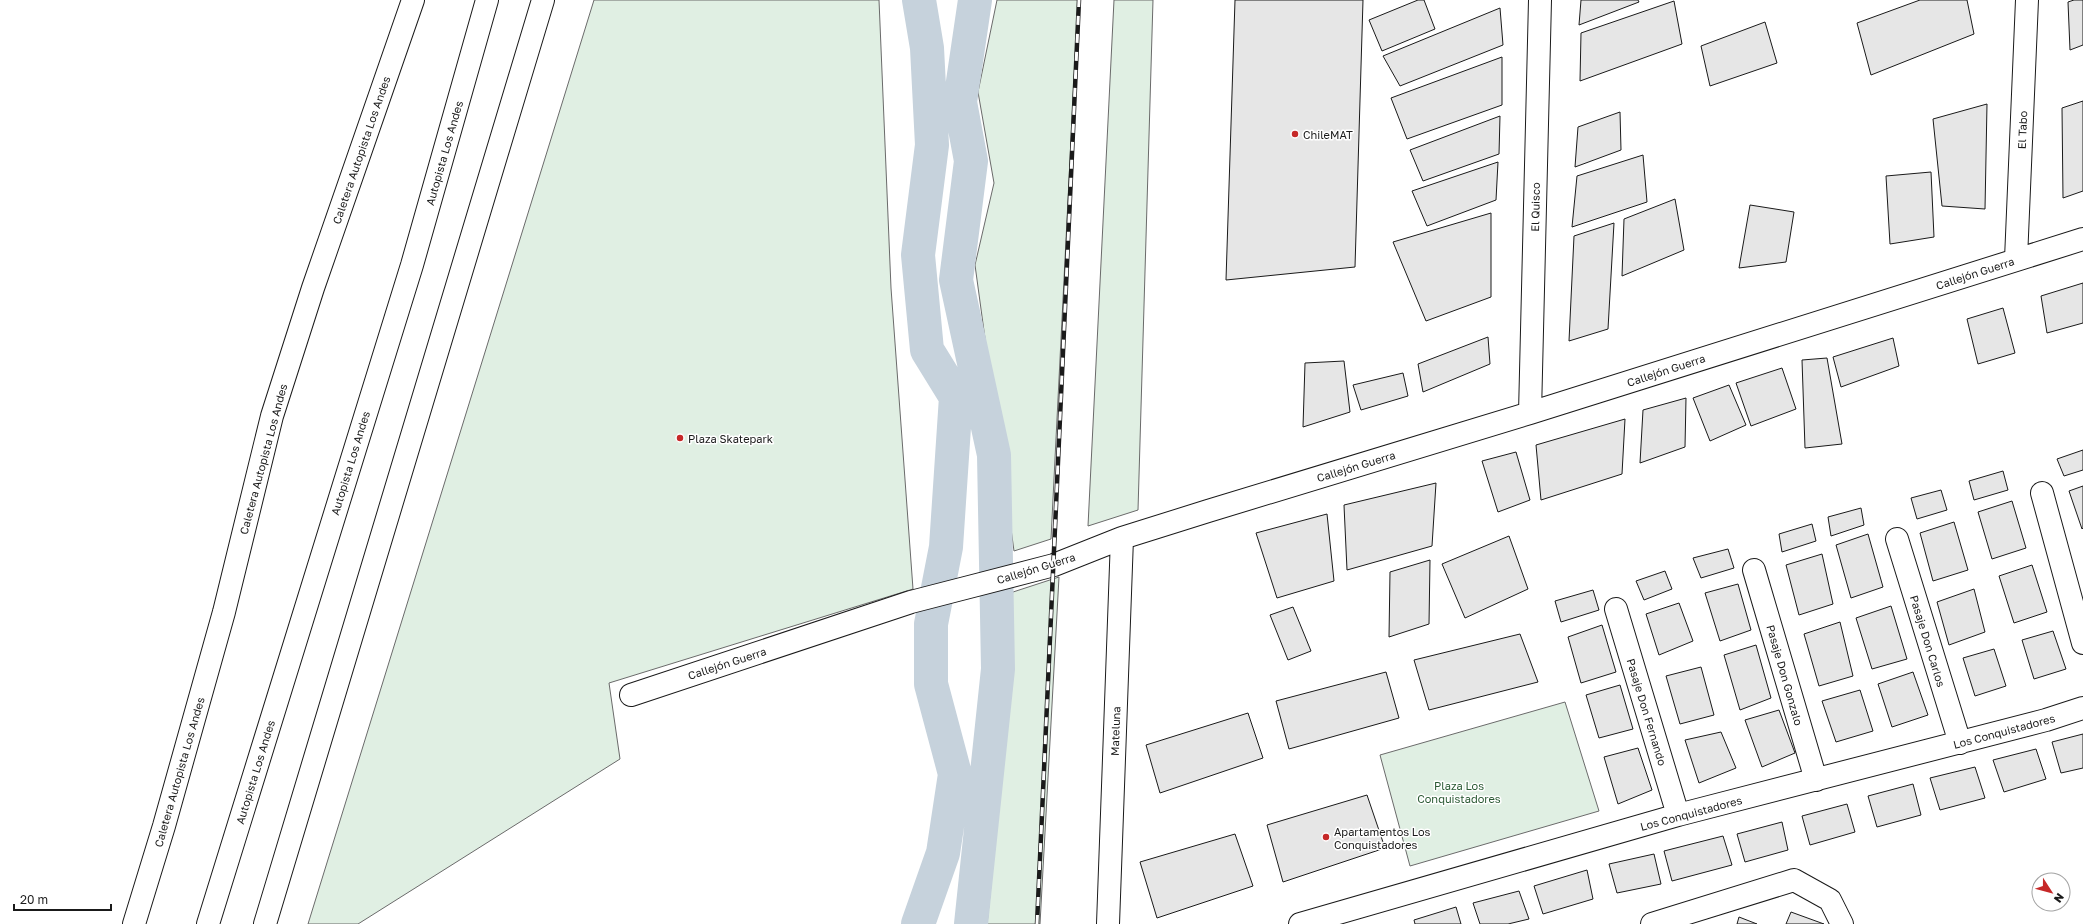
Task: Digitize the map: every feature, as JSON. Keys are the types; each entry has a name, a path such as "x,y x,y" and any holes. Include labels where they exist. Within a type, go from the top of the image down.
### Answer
{"main road":[{"name":"Caletera Autopista Los Andes","path":"134,924 166,819 224,612 272,416 313,288 413,0"},
{"name":"Autopista Los Andes","path":"208,924 412,265 487,0"},
{"path":"265,924 543,0"},
{"name":"El Quisco","path":"1530,414 1540,0"},
{"name":"El Tabo","path":"2016,259 2027,0"},
{"name":"Callejón Guerra","path":"631,695 911,602 1054,565 1122,538 1530,414 2083,239"},
{"path":"2042,493 2083,643"},
{"name":"Mateluna","path":"1108,924 1122,538"},
{"name":"Pasaje Don Carlos","path":"1897,538 1960,743"},
{"name":"Pasaje Don Gonzalo","path":"1754,570 1816,780"},
{"name":"Pasaje Don Fernando","path":"1616,609 1678,815"},
{"name":"Los Conquistadores","path":"1300,924 1678,815 1960,743 2046,720 2083,708"},
{"path":"1652,924 1794,880 1830,900 1842,924"}],"green space":[{"name":"Plaza Skatepark","path":"594,0 879,0 891,288 913,589 609,683 620,759 358,924 308,924"},
{"path":"997,0 1078,0 1051,539 1014,551 975,265 994,183 978,92"},
{"path":"1114,0 1153,0 1138,510 1088,526"},
{"path":"1059,577 1040,924 987,924 1012,676 1010,593"},
{"name":"Plaza Los Conquistadores","path":"1565,702 1599,811 1410,866 1380,755"}],"building":[{"name":"ChileMAT","path":"1235,0 1363,0 1355,267 1226,280"},
{"path":"1418,0 1424,0 1435,29 1382,51 1369,20"},
{"path":"1581,0 1638,0 1639,2 1579,25"},
{"path":"1920,0 1967,0 1974,34 1871,75 1857,23"},
{"path":"2083,0 2083,45 2070,50 2068,2"},
{"path":"1674,1 1682,44 1580,81 1581,33"},
{"path":"1500,8 1503,45 1400,86 1383,56"},
{"path":"1765,22 1777,63 1710,86 1701,46"},
{"path":"1502,57 1502,105 1407,139 1391,98"},
{"path":"2083,101 2083,191 2063,198 2062,108"},
{"path":"1987,104 1985,209 1942,206 1933,119"},
{"path":"1620,112 1621,150 1575,167 1578,127"},
{"path":"1500,116 1499,154 1423,181 1410,150"},
{"path":"1643,155 1647,202 1572,227 1577,176"},
{"path":"1498,162 1496,200 1427,226 1412,191"},
{"path":"1931,172 1934,237 1890,244 1886,176"},
{"path":"1675,199 1684,250 1622,276 1624,219"},
{"path":"1750,205 1794,212 1786,262 1739,268"},
{"path":"1491,213 1491,297 1426,321 1393,242"},
{"path":"1614,223 1608,329 1569,341 1574,236"},
{"path":"2083,283 2083,323 2047,333 2041,296"},
{"path":"2003,308 2015,353 1978,364 1967,319"},
{"path":"1488,337 1490,364 1423,392 1418,364"},
{"path":"1893,338 1899,366 1841,387 1833,357"},
{"path":"1827,358 1842,444 1805,448 1802,360"},
{"path":"1344,361 1350,412 1303,427 1305,363"},
{"path":"1782,368 1796,409 1751,426 1736,383"},
{"path":"1403,373 1408,396 1361,410 1353,385"},
{"path":"1729,385 1746,425 1710,441 1693,398"},
{"path":"1686,398 1685,447 1640,463 1643,410"},
{"path":"1625,419 1622,474 1541,500 1536,445"},
{"path":"2083,450 2083,470 2064,476 2057,459"},
{"path":"1516,452 1530,500 1498,512 1482,461"},
{"path":"2003,471 2008,490 1974,500 1969,481"},
{"path":"1436,483 1432,546 1347,570 1344,505"},
{"path":"2083,486 2083,528 2082,529 2069,491"},
{"path":"1941,490 1947,510 1917,519 1911,498"},
{"path":"2012,501 2026,548 1992,559 1978,512"},
{"path":"1861,508 1864,525 1831,536 1828,517"},
{"path":"1327,514 1334,581 1277,598 1256,533"},
{"path":"1954,522 1968,570 1933,581 1920,533"},
{"path":"1812,524 1816,541 1782,552 1779,534"},
{"path":"1868,534 1883,587 1851,598 1836,545"},
{"path":"1509,536 1528,589 1465,618 1442,564"},
{"path":"1728,549 1734,568 1701,578 1693,558"},
{"path":"1822,554 1833,604 1799,615 1786,565"},
{"path":"1430,560 1429,624 1389,637 1390,572"},
{"path":"2032,565 2047,612 2014,623 1999,576"},
{"path":"1665,571 1672,589 1644,600 1636,581"},
{"path":"1738,584 1751,630 1720,641 1705,593"},
{"path":"1974,589 1985,632 1949,645 1937,602"},
{"path":"1593,590 1599,610 1561,622 1555,601"},
{"path":"1679,603 1693,641 1659,655 1646,614"},
{"path":"1891,606 1907,659 1872,669 1856,618"},
{"path":"1293,607 1311,651 1288,660 1270,615"},
{"path":"1840,622 1853,676 1819,686 1804,634"},
{"path":"1602,625 1616,672 1581,683 1568,637"},
{"path":"2053,631 2066,669 2034,679 2022,640"},
{"path":"1520,634 1538,682 1429,710 1414,660"},
{"path":"1756,645 1771,698 1740,710 1724,655"},
{"path":"1994,649 2006,686 1975,696 1963,658"},
{"path":"1701,667 1714,715 1680,724 1666,676"},
{"path":"1386,672 1399,718 1289,749 1276,701"},
{"path":"1913,672 1928,715 1892,727 1878,684"},
{"path":"1620,685 1633,729 1599,738 1586,695"},
{"path":"1860,690 1873,731 1836,742 1822,701"},
{"path":"1779,710 1795,753 1762,767 1745,720"},
{"path":"1248,713 1263,758 1160,793 1146,745"},
{"path":"1721,732 1736,768 1699,783 1685,740"},
{"path":"2083,734 2083,768 2061,773 2052,742"},
{"path":"1638,748 1652,790 1618,804 1604,757"},
{"path":"2036,749 2046,779 2004,792 1993,760"},
{"path":"1975,767 1985,798 1940,810 1930,778"},
{"path":"1913,784 1921,815 1877,827 1868,796"},
{"name":"Apartamentos Los Conquistadores","path":"1367,795 1385,848 1283,882 1267,825"},
{"path":"1847,804 1855,832 1810,845 1802,816"},
{"path":"1782,822 1788,850 1745,862 1737,834"},
{"path":"1235,834 1253,886 1157,918 1140,862"},
{"path":"1723,836 1732,865 1672,881 1664,851"},
{"path":"1654,854 1661,884 1617,893 1609,864"},
{"path":"1587,870 1593,899 1543,914 1534,886"},
{"path":"1519,891 1529,919 1508,924 1480,924 1473,903"},
{"path":"1456,907 1461,924 1415,924 1414,920"},
{"path":"1791,912 1824,924 1786,924"},
{"path":"1739,917 1757,924 1737,924"}],"waterway":[{"path":"918,924 943,853 955,774 931,684 931,624 946,547 956,397 927,350 918,255 932,145 927,48 919,0"},
{"path":"971,924 998,669 994,455 956,280 971,161 960,102 975,0"}],"railway":[{"path":"1037,924 1079,0"}],"place":[{"name":"ChileMAT","path":"1295,134"},
{"name":"Plaza Skatepark","path":"680,438"},
{"name":"Apartamentos Los Conquistadores","path":"1326,837"}]}
